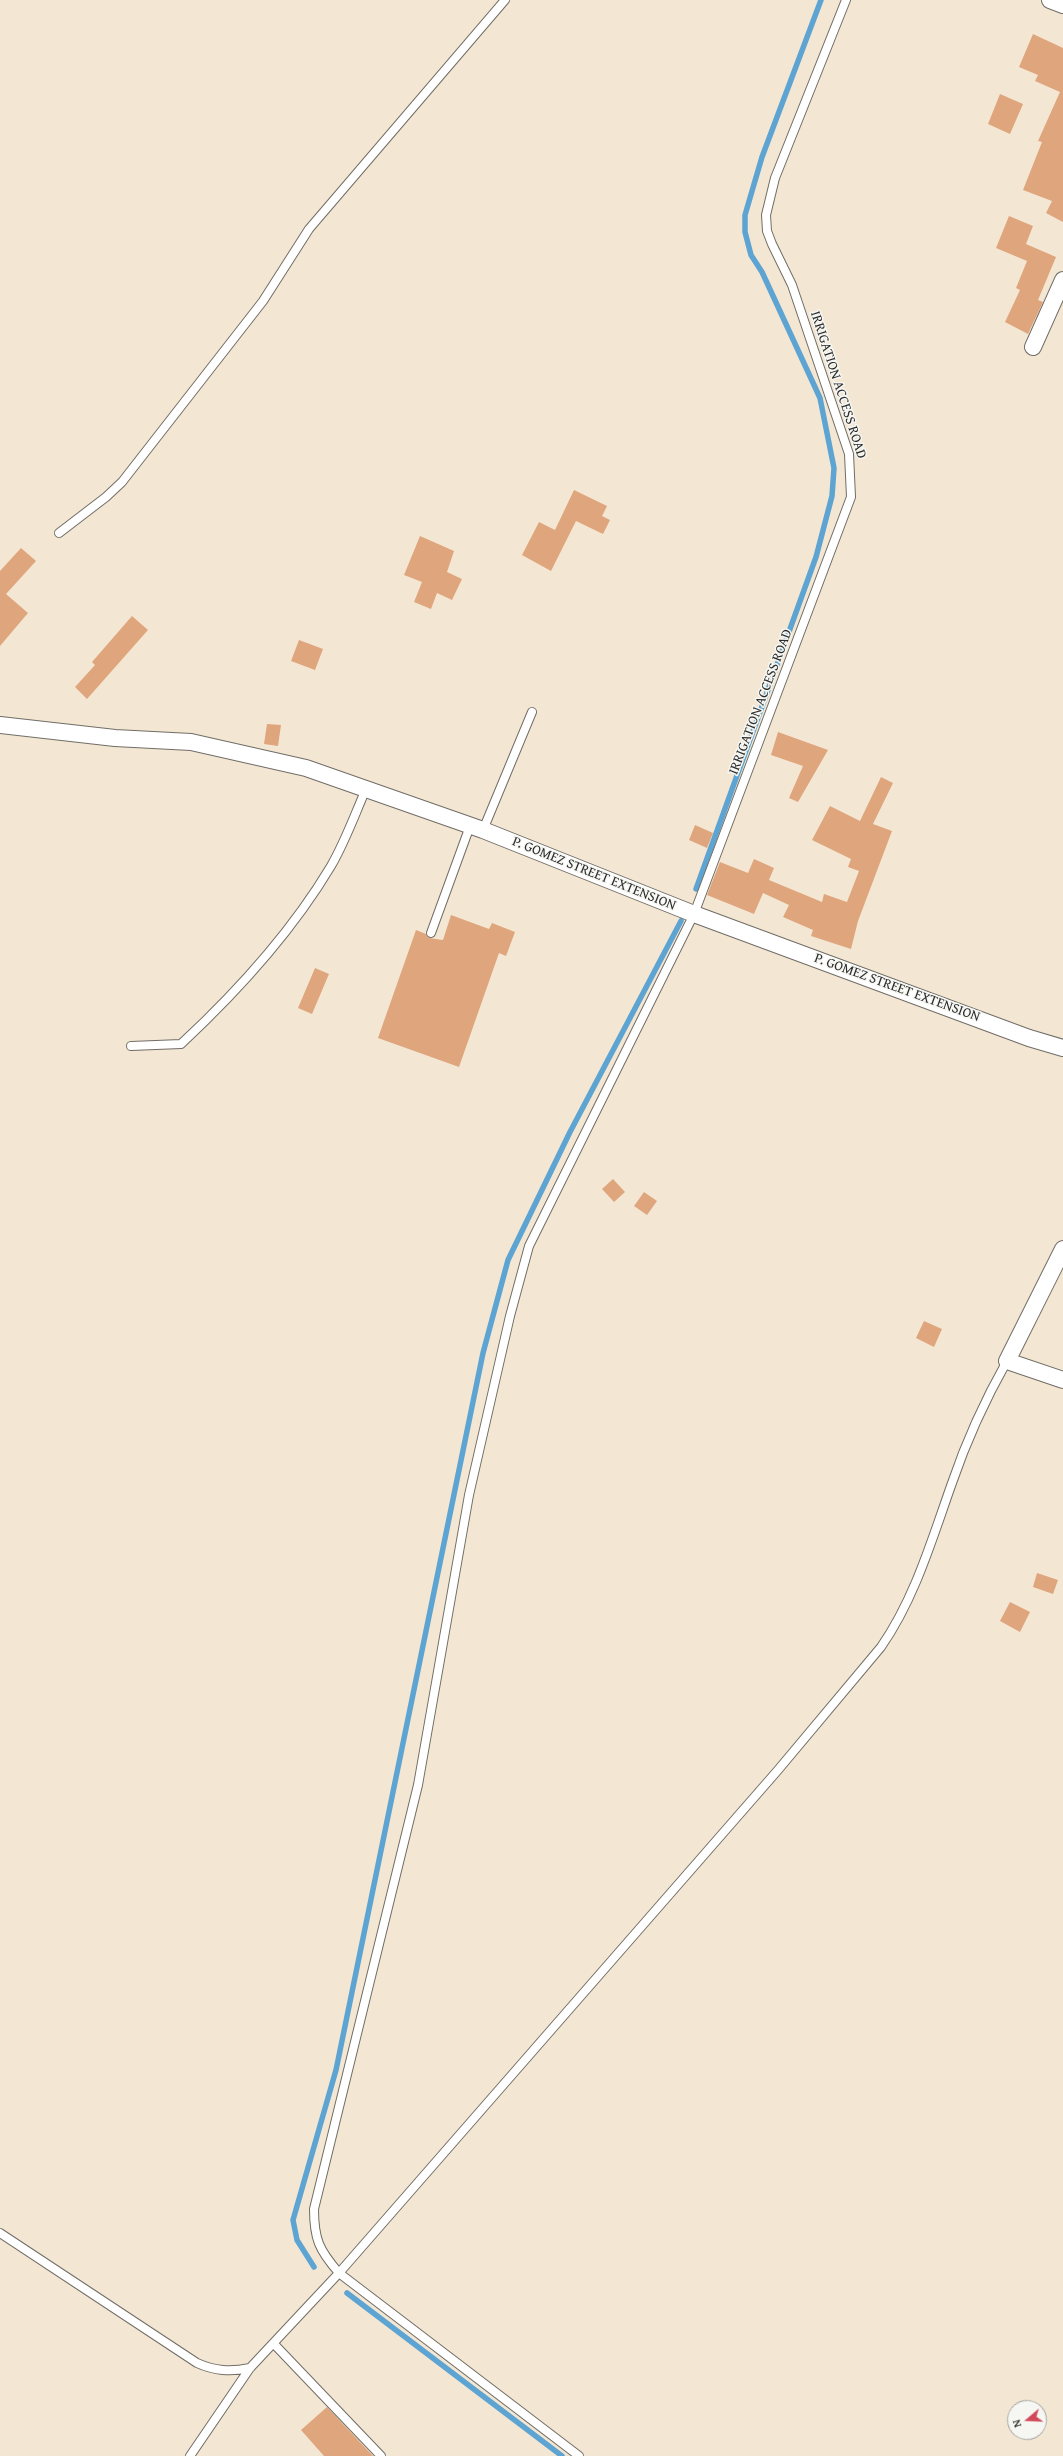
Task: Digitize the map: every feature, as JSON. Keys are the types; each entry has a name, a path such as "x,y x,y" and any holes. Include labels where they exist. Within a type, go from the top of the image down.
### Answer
{"street":[{"path":"1050,0 1063,5"},
{"path":"1033,347 1063,280"},
{"name":"P. GOMEZ STREET EXTENSION","path":"0,725 115,738 191,742 277,760 366,789 476,828 694,914 1029,1038 1063,1048"},
{"path":"1063,1249 1007,1361 1063,1380"}],"lane":[{"path":"58,532 106,497 122,482 263,301 309,229 504,0"},
{"name":"IRRIGATION ACCESS ROAD","path":"579,2456 339,2273 321,2252 314,2230 314,2209 418,1785 469,1495 510,1316 529,1246 694,914 851,497 849,454 792,285 767,231 766,215 775,178 846,0"},
{"path":"431,933 476,828 532,712"},
{"path":"131,1046 181,1044 208,1019 281,939 331,865 366,789"},
{"path":"190,2456 250,2368 339,2273 778,1770 881,1647 894,1628 906,1604 928,1551 956,1474 992,1387 1007,1361"},
{"path":"0,2233 197,2363 213,2370 234,2371 250,2368"},
{"path":"274,2344 381,2456"}],"building":[{"path":"1033,34 1063,48 1063,222 1046,213 1052,201 1023,190 1042,142 1038,141 1060,92 1035,81 1038,75 1019,67"},
{"path":"1000,94 1023,104 1010,134 988,124"},
{"path":"1009,216 1033,226 1026,244 1056,257 1038,300 1043,302 1028,334 1005,322 1020,290 1016,288 1027,261 996,248"},
{"path":"574,490 607,506 602,516 610,520 603,534 576,521 551,571 522,555 539,522 555,530"},
{"path":"420,536 454,551 447,572 462,579 452,600 437,593 431,609 414,602 422,582 404,575"},
{"path":"21,548 36,561 6,594 28,613 0,646 0,571"},
{"path":"132,616 148,630 87,699 75,687 95,665 92,662"},
{"path":"299,640 323,649 315,670 291,661"},
{"path":"267,724 281,725 278,746 264,744"},
{"path":"778,732 828,750 798,802 789,798 803,766 771,755"},
{"path":"881,777 893,783 873,824 892,831 858,921 851,949 811,936 813,930 783,917 789,905 763,893 754,914 707,895 720,862 748,873 754,859 774,868 769,880 822,902 824,894 847,902 859,871 848,867 851,859 812,840 830,806 860,821"},
{"path":"695,825 713,833 707,848 689,840"},
{"path":"451,915 489,929 492,923 515,932 506,956 499,953 459,1067 378,1038 416,930 426,934 429,938 443,940"},
{"path":"315,968 329,974 312,1014 298,1008"},
{"path":"613,1179 625,1192 614,1202 602,1189"},
{"path":"644,1192 657,1201 647,1215 634,1206"},
{"path":"924,1321 942,1329 934,1347 916,1338"},
{"path":"1037,1573 1058,1580 1053,1594 1033,1587"},
{"path":"1010,1602 1030,1612 1020,1632 1000,1621"},
{"path":"327,2407 373,2456 324,2456 301,2430"}],"waterway":[{"path":"696,889 816,557 832,496 834,468 820,398 762,272 751,255 745,232 745,215 762,157 821,0"},
{"path":"314,2267 297,2240 293,2220 336,2070 483,1353 508,1260 570,1132 681,921"},
{"path":"347,2293 562,2456"}]}
